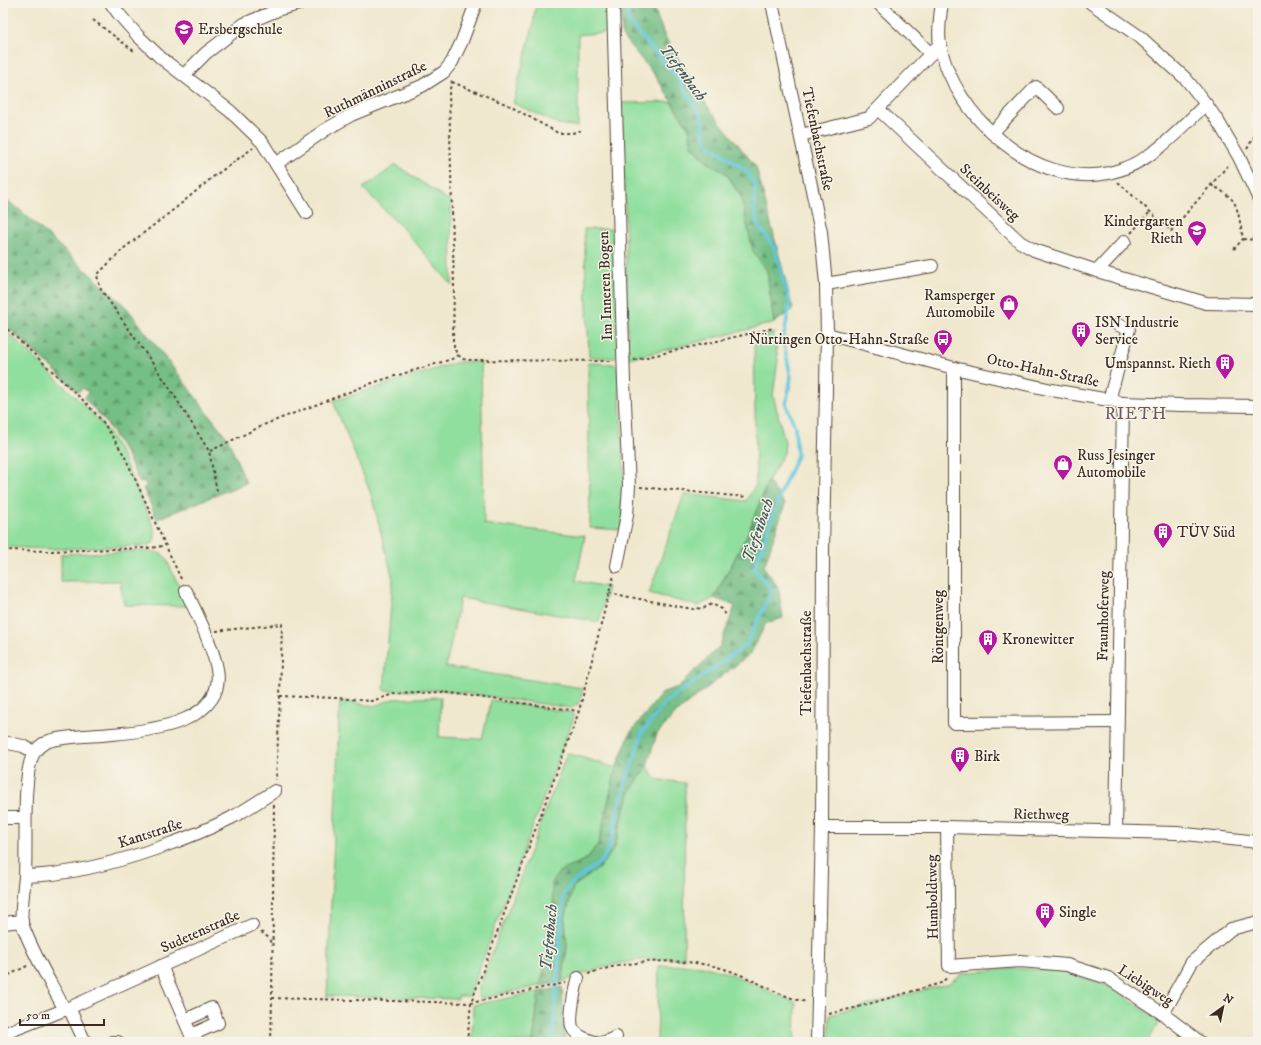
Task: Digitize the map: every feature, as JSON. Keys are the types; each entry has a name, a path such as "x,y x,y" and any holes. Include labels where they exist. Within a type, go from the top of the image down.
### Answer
{"street":[{"path":"111,3 141,40 161,58 230,111 262,142 307,213"},
{"path":"184,75 206,53 244,24 280,9 303,3"},
{"name":"Ruthmänninstraße","path":"276,164 351,115 422,86 444,72 452,62 462,41 476,3"},
{"name":"Im Inneren Bogen","path":"613,3 629,486 627,516 617,566"},
{"name":"Tiefenbachstraße","path":"772,3 821,232 826,284 827,334 822,552 822,827 817,1042"},
{"path":"878,3 931,54"},
{"path":"942,3 940,15 940,44 954,85 967,104 992,133 1023,156 1045,166 1066,173 1086,175 1108,173 1127,168 1146,158 1167,142 1206,104"},
{"path":"1092,3 1140,37 1186,79 1206,104 1239,157 1258,197"},
{"path":"801,135 869,118 940,44"},
{"path":"992,133 1036,87 1058,108"},
{"name":"Steinbeisweg","path":"878,109 1020,242 1034,250 1097,271 1206,303 1258,304"},
{"path":"1097,271 1124,241"},
{"path":"826,284 932,266"},
{"path":"1109,400 1129,329 1118,325"},
{"name":"Otto-Hahn-Straße","path":"827,334 954,368 1052,390 1123,403 1258,406"},
{"name":"Röntgenweg","path":"954,368 954,723 1117,722"},
{"name":"Fraunhoferweg","path":"1116,831 1123,403"},
{"path":"85,1042 39,961 22,921 28,772 34,752 49,741 66,738 126,733 157,728 188,719 203,708 215,694 218,677 216,664 205,632 186,591"},
{"path":"3,742 23,746 34,752"},
{"name":"Kantstraße","path":"25,876 46,875 81,870 139,854 196,834 232,818 275,791"},
{"path":"3,818 25,818"},
{"name":"Riethweg","path":"822,827 947,827 1177,833 1258,842"},
{"name":"Humboldtweg","path":"947,827 950,966"},
{"path":"3,923 22,921"},
{"path":"1163,1014 1192,962 1231,929 1258,922"},
{"name":"Sudetenstraße","path":"3,1034 67,1009 252,925"},
{"name":"Liebigweg","path":"950,966 1020,961 1067,965 1108,978 1163,1014 1200,1042"},
{"name":"Sudetenstraße","path":"161,966 184,1020"},
{"path":"578,978 573,995 571,1026 576,1034 598,1042 605,1042 616,1037"},
{"path":"112,1042 118,1042"}],"path":[{"path":"93,20 134,51 141,40"},
{"path":"444,72 452,82 508,105 558,133 572,133 583,130"},
{"path":"452,82 449,92 453,209 453,341 455,350 463,359 624,361 645,358 774,328"},
{"path":"1108,173 1171,231 1230,163 1247,149 1254,137 1258,120"},
{"path":"217,491 209,451 167,384 100,288 98,275 123,249 213,177 262,142"},
{"path":"1211,185 1223,192 1233,202 1243,239"},
{"path":"1124,241 1150,212"},
{"path":"1243,239 1258,240"},
{"path":"1234,249 1243,239"},
{"path":"3,325 87,404 103,422 124,455 186,591"},
{"path":"209,451 266,424 375,382 452,359 458,355"},
{"path":"629,486 746,497"},
{"path":"3,550 51,551 152,547 164,545"},
{"path":"467,1042 471,1002 579,711 617,566"},
{"path":"609,593 692,609 704,608 712,604 722,609 726,615"},
{"path":"205,632 282,624 275,791 271,1042"},
{"path":"280,696 371,701 394,694 443,692 579,711"},
{"path":"252,925 269,938 272,946"},
{"path":"3,978 39,961"},
{"path":"578,978 608,968 627,964 671,961 687,962 716,967 732,972 818,1010 830,1013 858,1007 941,983 949,974 950,966"},
{"path":"272,998 471,1002 563,984"}],"green space":[{"path":"536,3 610,3 610,32 578,35 578,127 558,124 513,103 533,25"},
{"path":"621,3 652,3 665,37 708,107 756,167 793,309 774,323 767,271 753,251 741,197 726,173 706,161 692,145 689,128 654,74 622,36"},
{"path":"671,102 689,128 692,145 706,161 726,173 741,197 753,251 767,271 774,323 628,358 621,103"},
{"path":"396,165 451,202 452,285 406,232 363,188"},
{"path":"3,198 20,210 127,308 228,439 246,483 157,519 143,488 147,487 144,481 140,483 126,454 105,421 84,398 89,393 83,388 78,392 3,323"},
{"path":"584,229 617,229 619,355 615,358 589,357"},
{"path":"3,328 84,405 101,423 111,437 122,456 154,528 155,538 153,543 146,546 50,549 3,547"},
{"path":"774,333 778,360 773,395 785,442 784,453 768,481 747,535 714,598 698,606 649,593 684,494 746,501 756,484 754,338"},
{"path":"458,362 481,362 484,524 585,536 576,581 608,587 599,622 460,598 446,667 583,688 579,703 572,708 441,690 384,691 393,579 371,494 333,401"},
{"path":"588,363 614,364 618,368 626,500 621,530 590,528"},
{"path":"768,481 785,504 764,567 778,587 783,618 766,623 751,653 677,712 657,734 647,765 629,794 614,849 599,868 573,887 565,919 567,947 562,982 540,986 556,924 553,908 552,883 559,872 588,858 599,842 616,768 630,733 663,692 678,687 720,646 735,606 714,598 747,535"},
{"path":"147,551 160,553 166,558 188,606 124,605 120,581 61,582 61,554"},
{"path":"441,697 439,737 482,739 491,700 569,712 573,714 574,717 469,996 458,996 458,999 327,996 340,701 374,706 393,699"},
{"path":"567,753 616,768 599,842 588,858 559,872 553,908 556,924 540,986 480,998 477,993"},
{"path":"647,765 655,779 685,783 684,959 649,959 625,962 602,968 562,982 567,947 565,919 573,887 599,868 614,849 629,794"},
{"path":"659,966 702,966 731,974 796,1003 795,1042 657,1042"},
{"path":"1010,968 1062,971 1112,987 1160,1020 1148,1042 829,1042 830,1015 950,983 963,973"},
{"path":"562,987 565,1042 533,1042 539,992"},
{"path":"539,992 533,1042 472,1042 473,1005"}],"waterway":[{"name":"Tiefenbach","path":"552,1042 564,895 572,883 601,862 610,846 621,798 642,733 666,702 746,645 772,590 754,569 782,489 797,456 795,427 786,404 791,377 783,341 790,302 774,247 758,225 754,207 755,185 747,171 709,145 704,135 701,115 678,79 629,22 626,3"}],"place":[{"name":"Ersbergschule","path":"184,46"},
{"name":"Kindergarten Rieth","path":"1197,247"},
{"name":"Ramsperger Automobile","path":"1009,321"},
{"name":"ISN Industrie Service","path":"1081,348"},
{"name":"Nürtingen Otto-Hahn-Straße","path":"943,356"},
{"name":"Umspannst. Rieth","path":"1225,380"},
{"name":"Russ Jesinger Automobile","path":"1063,481"},
{"name":"TÜV Süd","path":"1163,549"},
{"name":"Kronewitter","path":"988,656"},
{"name":"Birk","path":"960,773"},
{"name":"Single","path":"1045,929"}],"district":[{"name":"RIETH","path":"1136,413"}]}
